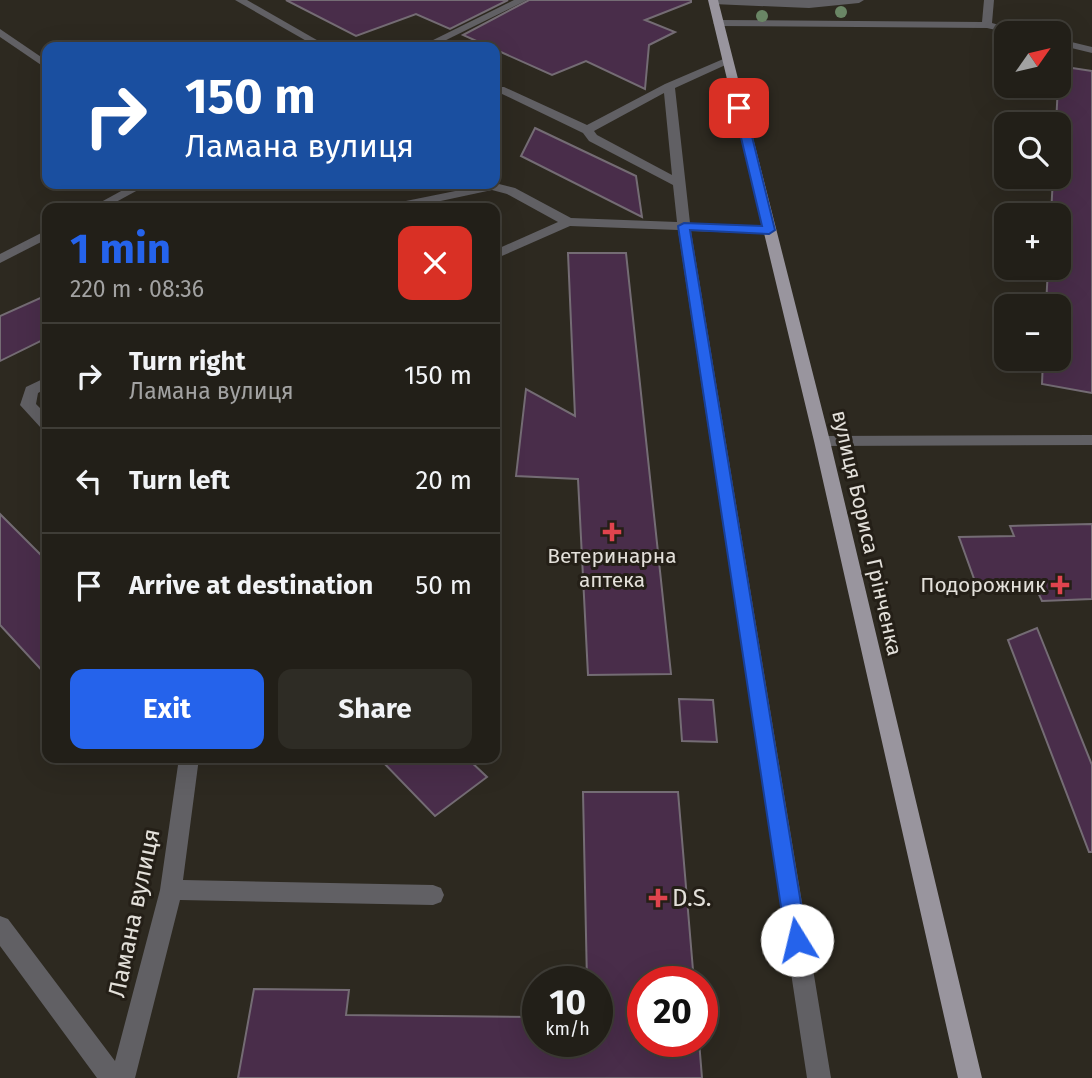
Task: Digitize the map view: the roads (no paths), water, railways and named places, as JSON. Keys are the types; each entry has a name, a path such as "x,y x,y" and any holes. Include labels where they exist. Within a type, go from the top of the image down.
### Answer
{"main road":[{"name":"вулиця Бориса Грінченка","path":"713,1 822,440 970,1078"}],"street":[{"path":"240,0 315,42"},
{"path":"434,42 522,0"},
{"path":"713,1 809,5 859,0"},
{"path":"987,24 989,0"},
{"path":"718,23 994,26"},
{"path":"0,32 42,62"},
{"path":"1071,45 1092,50"},
{"path":"587,130 669,86 728,60"},
{"path":"669,86 684,226 819,1078"},
{"path":"500,89 587,130 593,138 679,183"},
{"path":"500,188 568,222 769,230"},
{"path":"106,203 133,189"},
{"path":"414,203 478,189"},
{"path":"500,253 568,222"},
{"path":"0,259 42,237"},
{"path":"42,384 31,390 28,405 42,419"},
{"path":"822,440 1092,440"},
{"name":"Ламана вулиця","path":"123,1078 171,890 188,763"},
{"path":"171,890 433,895"},
{"path":"0,927 112,1078"}],"place":[{"name":"Ветеринарна аптека","path":"612,532"},
{"name":"Подорожник","path":"1060,585"},
{"name":"D.S.","path":"658,898"}]}
